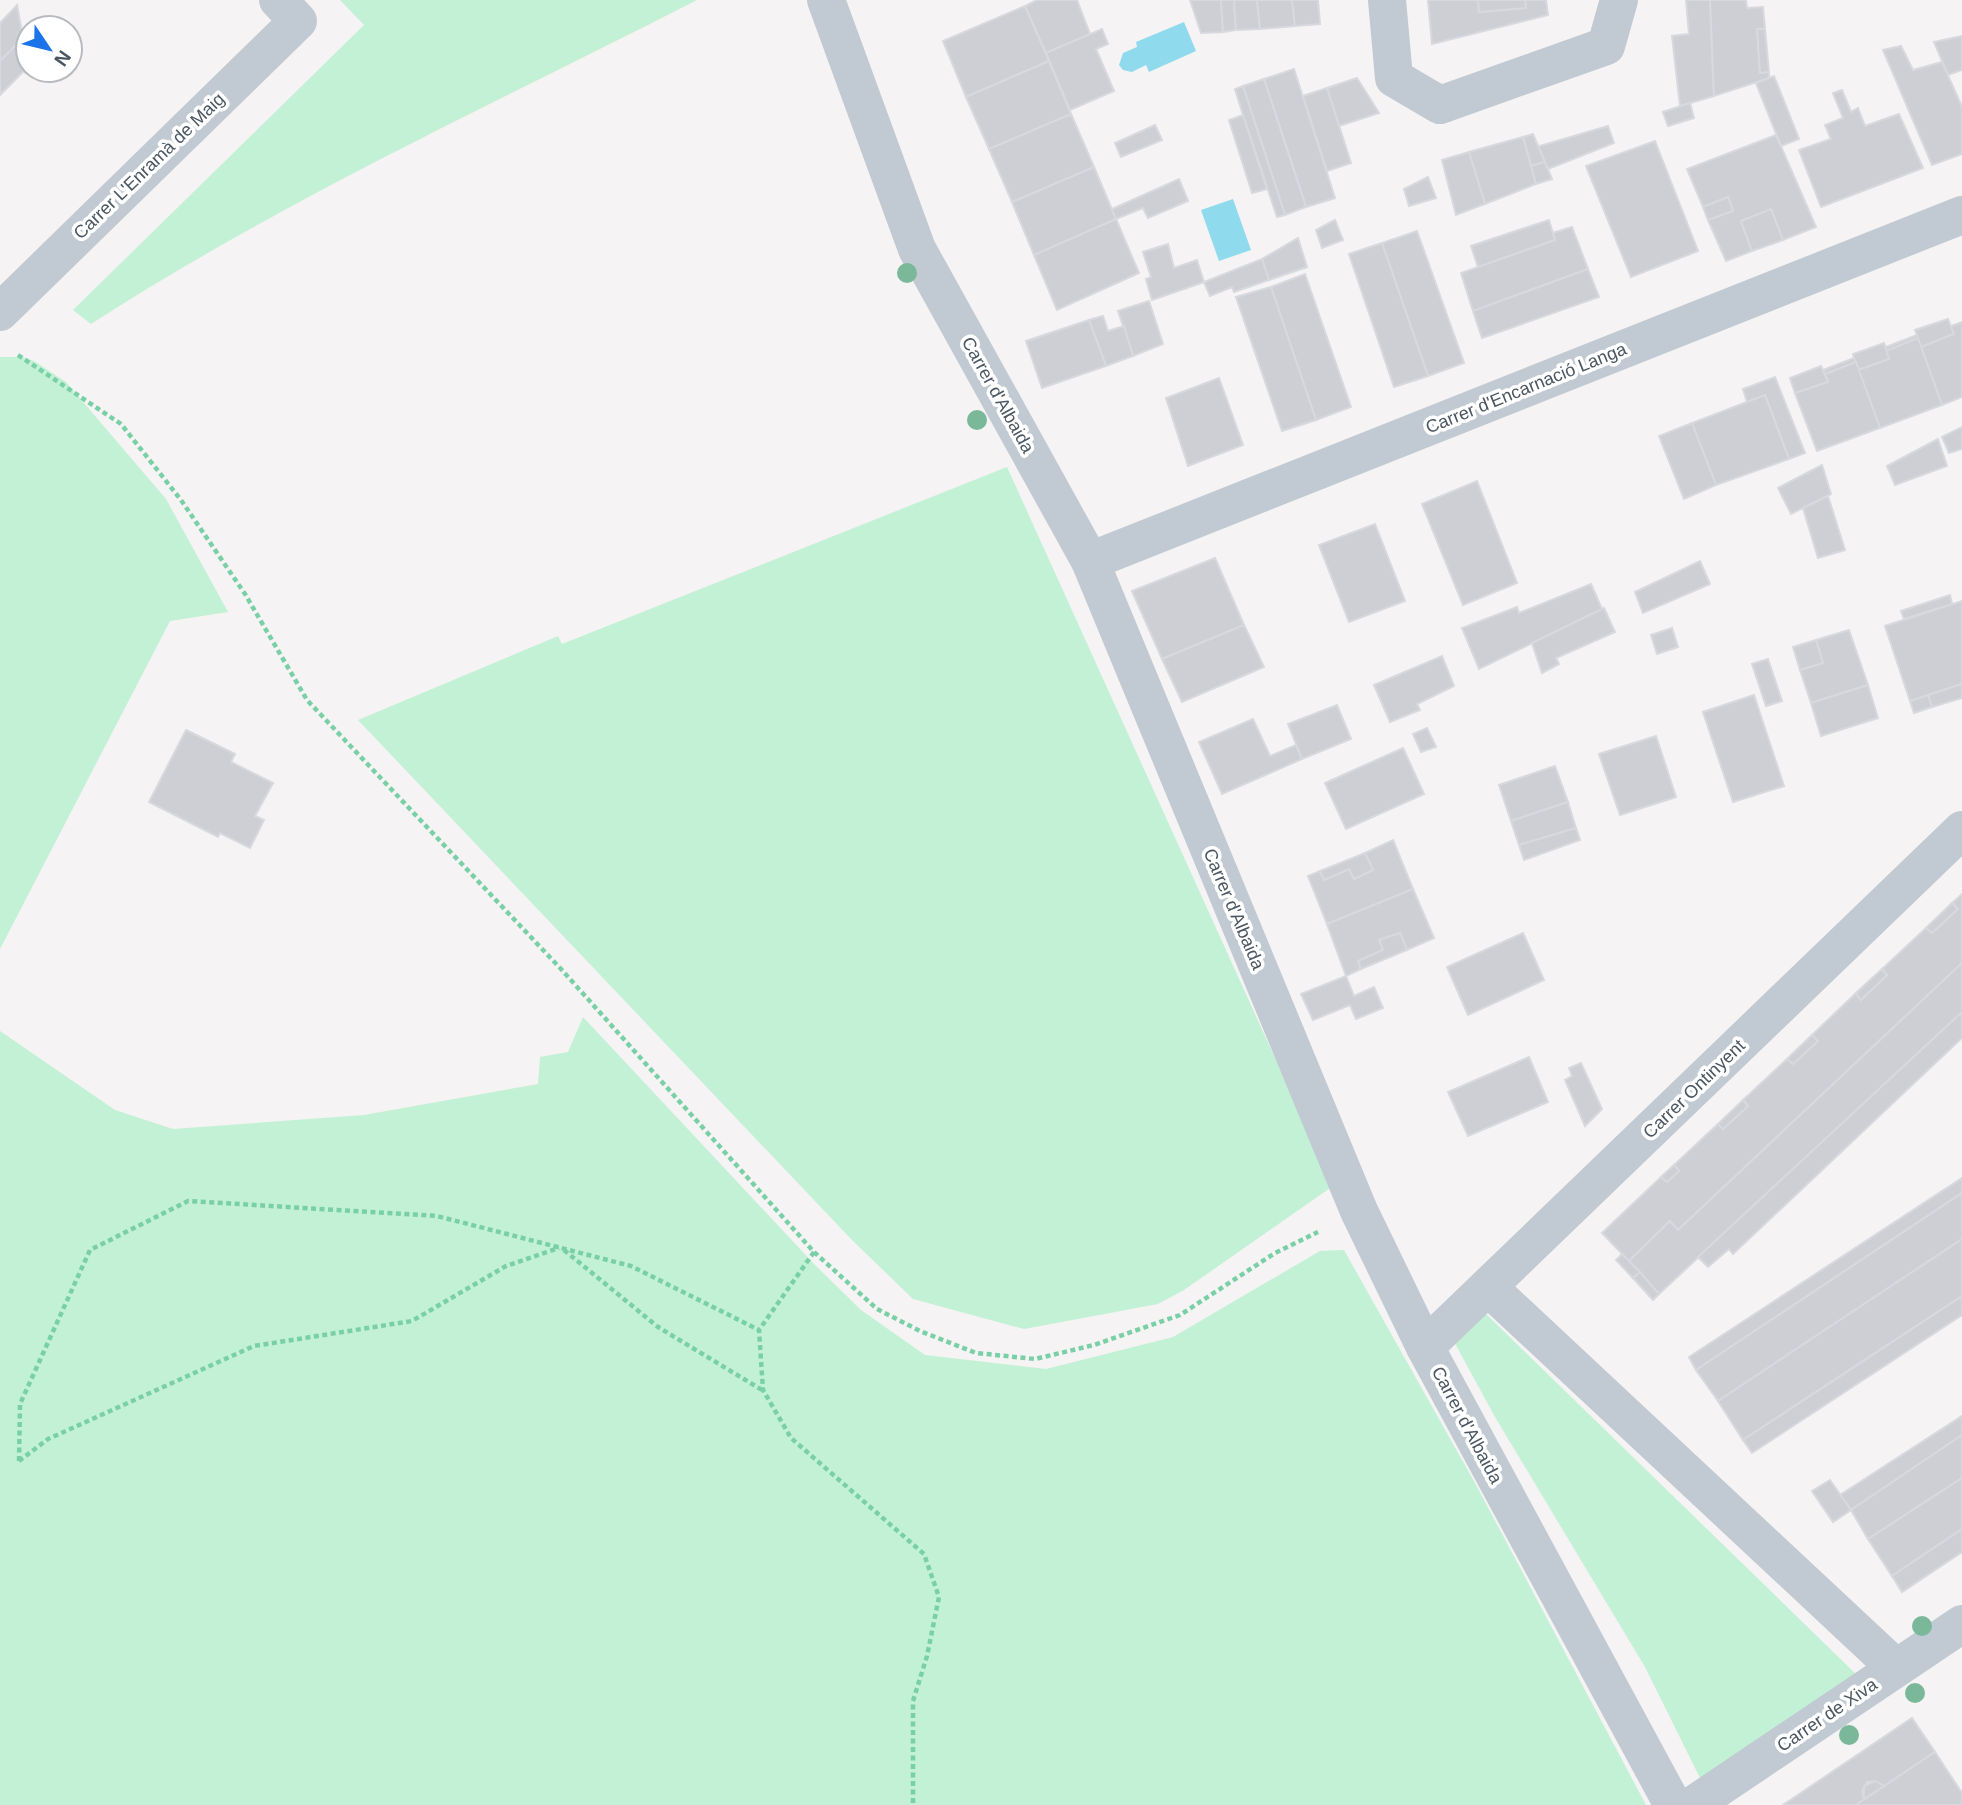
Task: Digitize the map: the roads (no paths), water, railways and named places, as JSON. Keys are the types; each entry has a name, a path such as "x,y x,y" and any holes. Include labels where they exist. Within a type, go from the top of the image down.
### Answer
{"street":[{"name":"Carrer d'Albaida","path":"826,0 917,249 1090,561 1359,1211 1425,1347 1673,1805"},
{"path":"1387,0 1394,78 1440,104 1606,46 1619,0"},
{"name":"Carrer L'Enramà de Maig","path":"0,312 288,10"},
{"name":"Carrer d'Encarnació Langa","path":"1090,561 1962,215"},
{"name":"Carrer Ontinyent","path":"1425,1347 1962,830"},
{"path":"1488,1287 1896,1668"},
{"name":"Carrer de Xiva","path":"1693,1805 1962,1624"}],"water":[{"path":"1184,22 1196,51 1149,72 1146,65 1132,72 1123,70 1119,65 1123,53 1137,47 1136,42"},
{"path":"1233,199 1251,250 1219,261 1201,210"}]}
